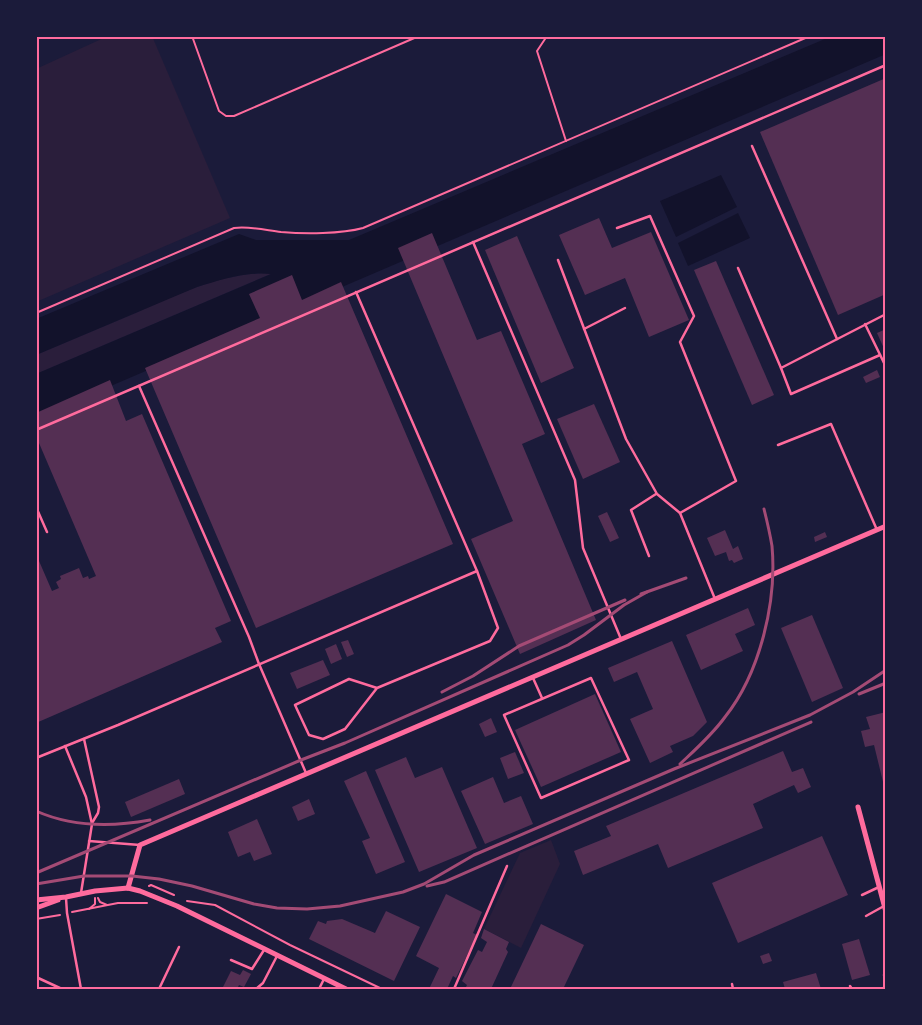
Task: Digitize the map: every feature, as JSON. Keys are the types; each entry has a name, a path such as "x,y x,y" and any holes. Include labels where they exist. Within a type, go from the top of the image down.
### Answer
{"street":[{"path":"128,888 140,845 886,526"},
{"path":"858,807 886,912"},
{"path":"36,908 66,897 95,891 128,888 152,894 346,989"},
{"path":"36,900 66,897"}],"lane":[{"path":"36,430 886,65"},
{"path":"752,146 837,339"},
{"path":"617,228 650,216 694,316 680,342 736,480 680,513"},
{"path":"473,242 575,480 583,548 621,639"},
{"path":"558,260 626,439 657,494 680,513 715,599"},
{"path":"738,268 791,394 880,355"},
{"path":"356,292 478,571 498,628 490,641 377,688 345,729 323,739 309,735 296,705 349,679 377,688"},
{"path":"584,329 625,308"},
{"path":"781,368 886,314"},
{"path":"865,324 886,367"},
{"path":"139,386 249,636 259,664 307,774"},
{"path":"778,445 831,424 877,530"},
{"path":"649,556 631,510 657,494"},
{"path":"36,507 47,532"},
{"path":"36,758 478,571"},
{"path":"533,678 542,698"},
{"path":"591,678 629,760 541,798 504,716 542,698 591,678"},
{"path":"81,893 92,824 98,814 99,807 84,738"},
{"path":"65,746 86,797 92,824"},
{"path":"855,801 858,807"},
{"path":"89,840 140,845"},
{"path":"454,989 508,866"},
{"path":"862,895 879,888"},
{"path":"66,897 67,913 81,989"},
{"path":"866,916 884,906"},
{"path":"159,989 179,947"},
{"path":"232,960 252,969 265,949"},
{"path":"256,989 263,983 278,955"},
{"path":"36,977 62,989"},
{"path":"318,989 324,978"},
{"path":"732,984 733,989"}],"path":[{"path":"192,36 219,111 226,116 234,116 418,36"},
{"path":"547,36 537,51 566,141"},
{"path":"36,312 234,228 244,227 282,232 349,232 363,228 810,36"},
{"path":"89,909 95,904 95,891"},
{"path":"189,902 215,905 290,945 382,989"},
{"path":"107,905 118,903 153,903"},
{"path":"882,989 886,986"}],"shaded area":[{"path":"108,36 152,36 230,218 36,302 36,69"},
{"path":"832,36 886,36 886,54 36,418 36,374 271,274 243,275 197,287 36,355 36,319 239,234 256,240 349,240"},
{"path":"721,175 737,207 676,237 660,201"},
{"path":"738,213 750,238 688,266 678,243"},
{"path":"273,273 36,374 36,355 203,285 238,276"},
{"path":"551,840 560,864 521,948 484,929 520,853"}],"building":[{"path":"886,78 886,294 838,315 760,132"},
{"path":"599,218 612,248 651,232 689,320 649,337 625,278 585,295 559,235"},
{"path":"432,233 477,340 501,331 545,434 522,444 596,620 520,654 471,539 513,521 398,248"},
{"path":"517,236 574,368 541,383 485,250"},
{"path":"716,261 774,395 752,405 694,270"},
{"path":"292,275 302,300 341,282 453,544 256,628 145,368 260,318 249,294"},
{"path":"886,329 886,353 877,333"},
{"path":"877,370 880,377 866,383 863,377"},
{"path":"110,380 126,421 142,414 231,621 215,628 222,642 36,723 36,554 52,591 59,588 56,582 61,579 60,576 79,568 83,578 88,576 89,579 96,576 36,436 36,413"},
{"path":"594,404 620,462 583,479 557,419"},
{"path":"607,512 619,538 610,542 598,516"},
{"path":"725,530 733,549 738,546 743,559 734,563 732,560 729,561 726,552 715,556 707,538"},
{"path":"825,532 827,537 815,542 814,537"},
{"path":"748,608 755,625 735,634 743,651 701,670 686,635"},
{"path":"812,615 843,688 812,702 781,628"},
{"path":"348,640 354,654 347,657 341,642"},
{"path":"672,641 707,722 693,736 670,746 673,752 650,763 630,719 653,709 637,672 614,682 608,668"},
{"path":"336,644 342,659 331,664 325,649"},
{"path":"323,660 330,675 297,689 290,673"},
{"path":"595,694 621,752 541,787 515,730"},
{"path":"886,712 885,790 874,745 865,747 861,731 870,729 866,717"},
{"path":"491,718 497,732 485,737 479,724"},
{"path":"783,751 792,772 803,768 811,787 798,793 794,785 753,804 763,828 668,868 658,844 583,875 574,851 611,836 606,826"},
{"path":"515,752 524,773 508,779 500,758"},
{"path":"406,757 415,778 442,767 477,848 419,872 375,770"},
{"path":"366,771 405,862 376,874 362,841 370,838 344,781"},
{"path":"493,777 504,803 521,796 533,824 485,844 461,791"},
{"path":"179,779 185,794 131,817 125,802"},
{"path":"309,799 315,814 298,821 292,807"},
{"path":"257,819 272,854 254,861 250,852 238,857 228,832"},
{"path":"822,836 848,895 738,943 712,883"},
{"path":"446,894 482,912 473,933 477,935 456,978 453,976 447,989 429,989 439,968 416,956"},
{"path":"386,911 420,927 394,981 309,939 318,921 326,924 327,921 342,919 375,933"},
{"path":"541,924 584,945 563,989 510,989"},
{"path":"484,929 509,942 506,949 508,952 491,989 465,989 467,985 462,981 478,950 482,952 487,942 481,938"},
{"path":"859,939 870,975 852,980 842,944"},
{"path":"769,953 772,961 763,964 760,956"},
{"path":"243,970 251,974 244,987 239,985 237,989 222,989 231,971 240,975"},
{"path":"816,973 821,989 785,989 783,982"}],"railway":[{"path":"680,764 709,736 725,717 748,680 757,658 764,636 772,590 772,546 764,509"},
{"path":"641,594 686,578"},
{"path":"36,873 345,743 568,645 624,605 647,592"},
{"path":"442,692 473,676 519,646 625,600"},
{"path":"36,884 84,876 132,876 192,886 254,904 277,908 307,909 340,906 403,892 424,884 474,855 674,769 810,715 853,692 886,670"},
{"path":"859,694 886,683"},
{"path":"427,886 444,882 811,722"},
{"path":"36,811 78,823 121,824 150,820"}]}
